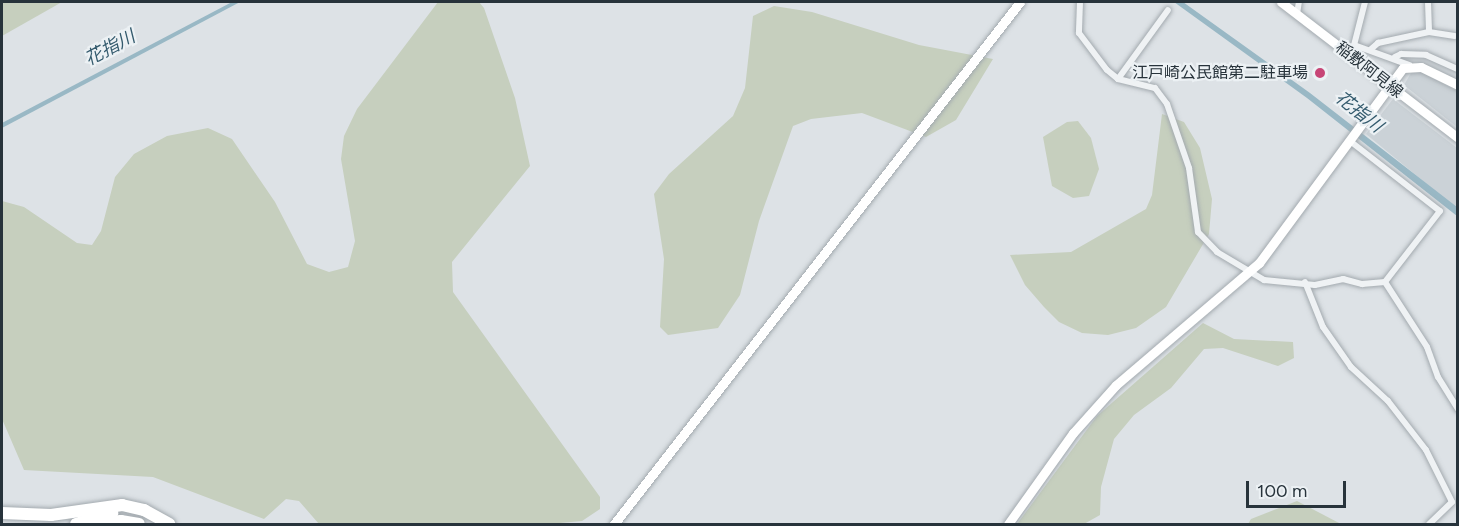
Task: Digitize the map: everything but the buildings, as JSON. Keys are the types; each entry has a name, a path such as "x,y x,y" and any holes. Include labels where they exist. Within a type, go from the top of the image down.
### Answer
{"highway":[{"path":"2,513 51,515 122,505 144,510 169,525"},
{"path":"76,525 101,514 121,513 157,525"},
{"path":"96,525 121,521 139,525"}],"street":[{"path":"614,525 1020,2"},
{"path":"1080,2 1079,33 1118,79 1155,88 1167,104 1189,168 1198,232 1216,252 1250,274 1275,282 1305,282 1316,285 1343,279 1362,284 1385,282 1440,211 1350,140"},
{"name":"稲敷阿見線","path":"1281,2 1458,138"},
{"path":"1297,14 1299,2"},
{"path":"1365,2 1354,45 1395,57 1458,85"},
{"path":"1428,2 1430,32"},
{"path":"1118,79 1168,10"},
{"path":"1370,50 1378,43 1430,32 1455,36"},
{"path":"1395,57 1401,54 1426,55 1458,69"},
{"path":"1008,525 1073,433 1116,385 1250,274 1390,86 1409,65"},
{"path":"1305,282 1323,327 1351,367 1389,401 1426,450 1452,502"},
{"path":"1385,282 1427,347 1438,377 1458,409"},
{"path":"1429,525 1458,496"}],"shaded area":[{"path":"1419,71 1457,91 1457,127 1404,85 1411,73"},
{"path":"1393,99 1457,148 1457,209 1366,134"}],"green space":[{"path":"2,2 62,2 2,36"},
{"path":"438,2 479,2 484,8 515,98 530,166 452,262 453,292 600,497 600,509 582,521 549,524 319,524 299,501 286,499 264,519 153,477 24,470 2,419 2,201 24,207 77,243 92,245 101,231 115,177 134,154 167,136 208,128 232,139 275,202 307,264 329,272 348,267 355,241 341,159 344,136 357,109"},
{"path":"774,6 812,12 919,45 993,59 956,120 926,137 862,113 811,119 793,126 759,221 740,295 718,328 668,335 660,327 664,259 654,194 669,174 733,116 745,88 753,16"},
{"path":"1162,114 1184,122 1200,148 1212,199 1209,234 1166,307 1136,328 1108,335 1082,333 1059,322 1044,307 1025,285 1010,255 1071,252 1146,209 1152,195"},
{"path":"1078,121 1091,138 1099,169 1089,196 1073,198 1052,186 1043,137 1067,122"},
{"path":"1203,323 1234,339 1293,342 1294,358 1278,366 1223,348 1204,349 1171,388 1134,415 1114,439 1101,487 1100,515 1084,524 1017,524 1097,416"},
{"path":"1297,501 1341,524 1248,524 1251,519"}],"water":[{"name":"花指川","path":"232,2 240,2 2,128 2,123"},
{"name":"花指川","path":"1174,2 1183,2 1310,93 1457,207 1457,216 1307,98"}],"place":[{"name":"江戸崎公民館第二駐車場","path":"1320,73"}]}
